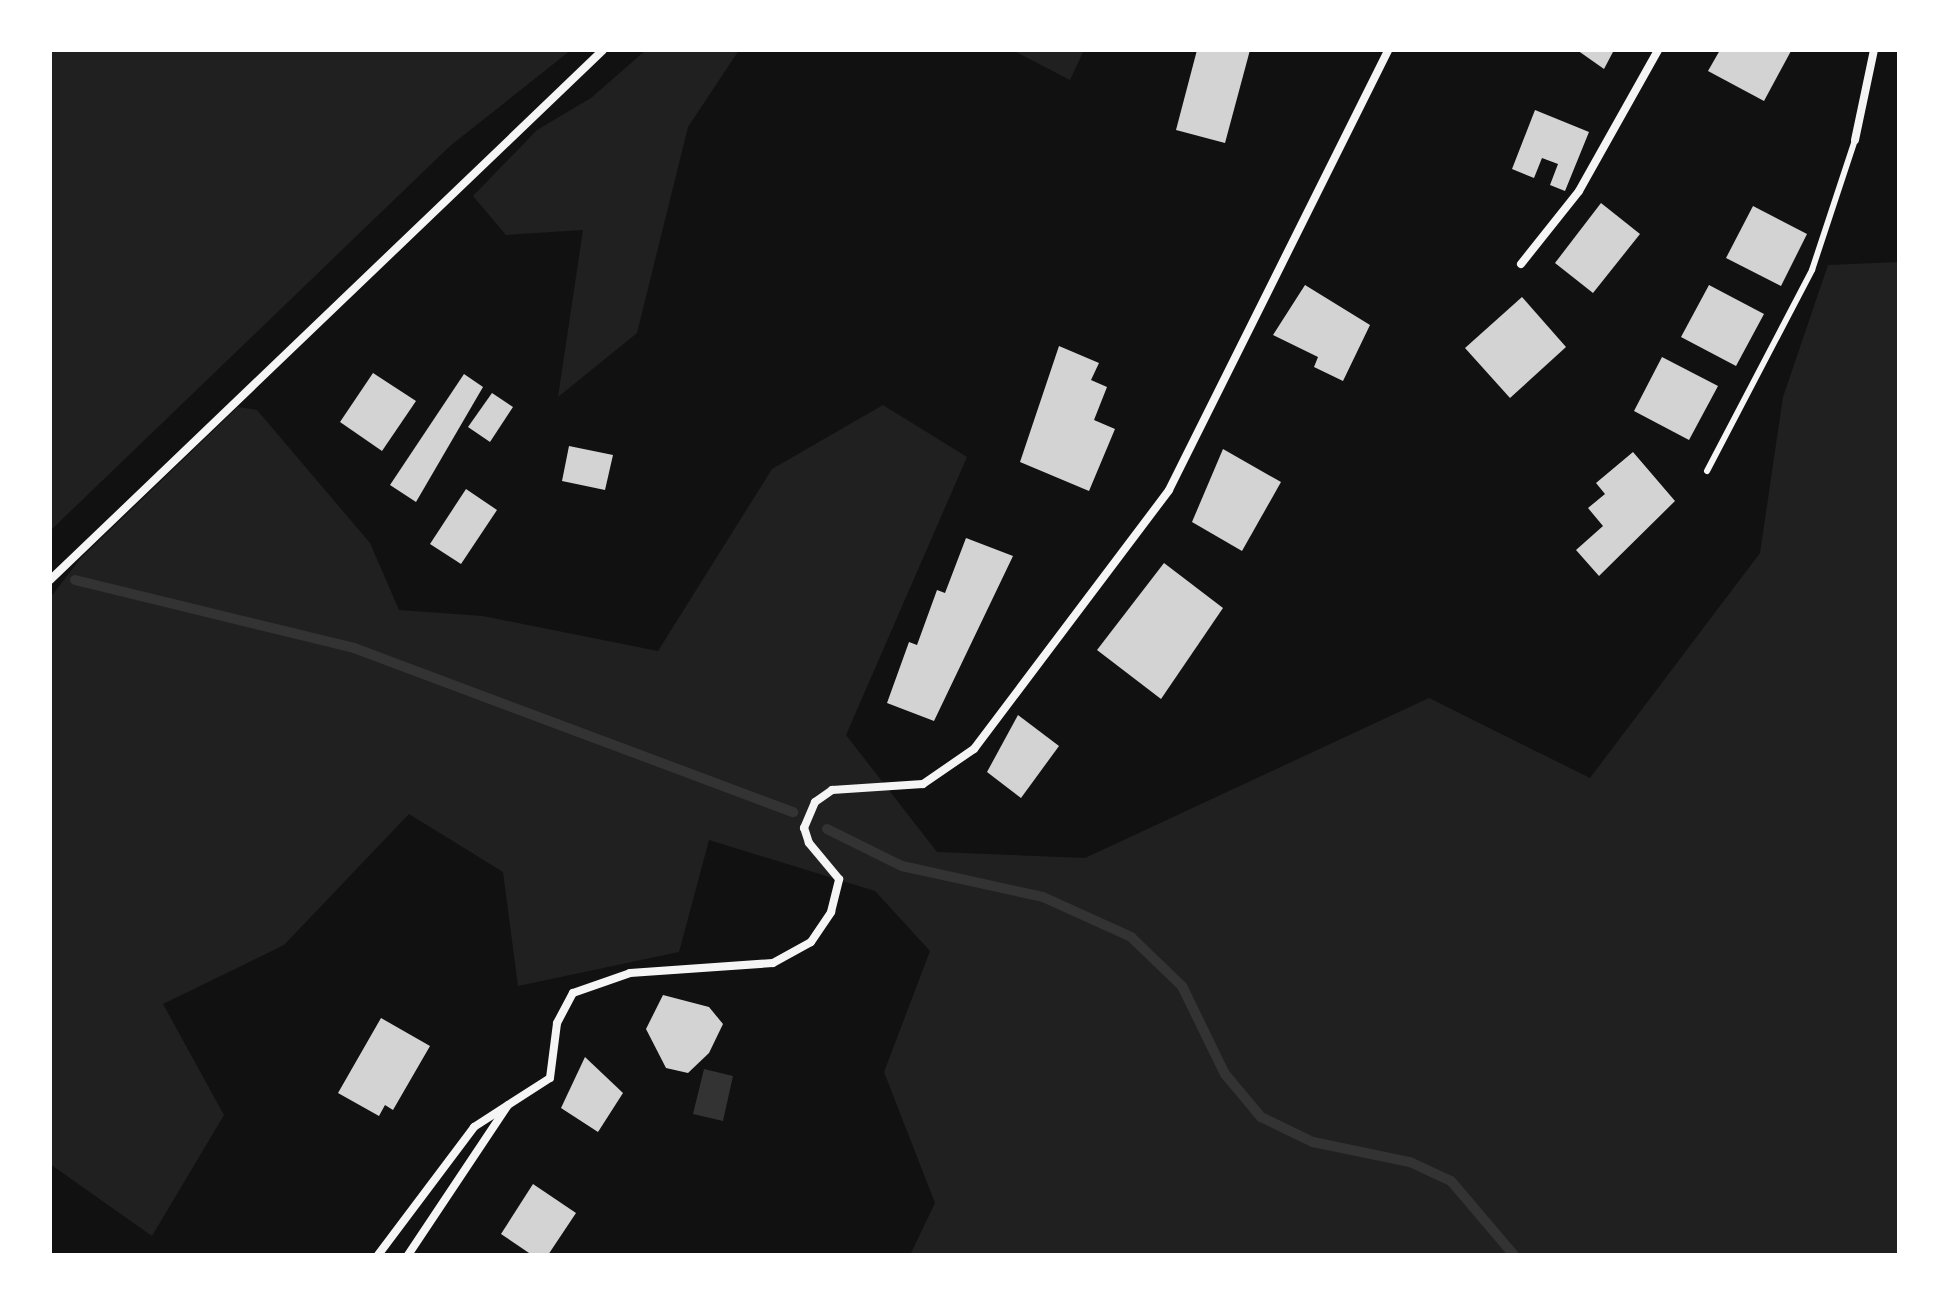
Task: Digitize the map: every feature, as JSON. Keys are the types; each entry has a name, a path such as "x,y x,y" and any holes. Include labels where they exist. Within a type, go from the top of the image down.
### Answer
{"street":[{"path":"50,580 603,50"},
{"path":"378,1255 474,1127 550,1078 557,1023 573,993 630,973 773,963 811,942 831,912 839,879 804,828 815,802 832,790 923,784 974,749 1128,549 1207,419 1388,50"},
{"path":"1521,264 1579,191 1658,50"},
{"path":"1855,140 1874,50"},
{"path":"408,1255 508,1104"}],"lane":[{"path":"1707,471 1812,270 1855,140"}],"shaded area":[{"path":"50,50 571,50 450,146 50,531"},
{"path":"646,50 739,50 688,127 637,333 558,397 583,230 506,235 473,196 537,130 591,98"},
{"path":"1012,50 1084,50 1070,80"},
{"path":"1899,262 1899,1255 910,1255 935,1203 884,1072 930,951 875,891 709,840 679,952 518,986 503,872 409,814 284,945 163,1004 224,1115 152,1236 50,1164 50,598 80,559 238,407 257,410 370,543 399,610 483,616 658,651 772,469 883,405 967,457 846,735 937,852 1085,858 1429,698 1590,778 1760,553 1783,397 1828,265"},
{"path":"704,1069 733,1076 723,1121 693,1114"}],"building":[{"path":"1197,50 1250,50 1225,143 1176,130"},
{"path":"1577,50 1614,50 1604,69"},
{"path":"1720,50 1791,51 1764,101 1708,71"},
{"path":"1535,110 1589,132 1565,191 1550,185 1558,164 1542,158 1534,178 1512,169"},
{"path":"1601,203 1640,234 1593,293 1555,263"},
{"path":"1753,206 1807,234 1781,286 1726,258"},
{"path":"1305,285 1370,325 1343,381 1314,367 1318,357 1273,335"},
{"path":"1709,285 1764,314 1736,366 1681,337"},
{"path":"1522,297 1566,347 1510,398 1465,348"},
{"path":"1059,346 1099,363 1091,380 1107,387 1094,420 1115,429 1089,491 1020,462"},
{"path":"1662,357 1718,386 1689,440 1634,411"},
{"path":"373,373 416,401 382,451 340,422"},
{"path":"464,374 483,387 416,502 390,485"},
{"path":"492,393 513,407 490,442 468,427"},
{"path":"569,446 613,455 605,490 562,481"},
{"path":"1223,449 1281,482 1242,551 1192,522"},
{"path":"1633,452 1675,501 1599,576 1576,550 1603,526 1588,508 1605,494 1596,483"},
{"path":"466,489 497,510 461,564 430,544"},
{"path":"966,538 1013,556 934,721 887,703 909,642 917,645 937,590 945,593"},
{"path":"1164,563 1223,608 1161,699 1097,650"},
{"path":"1018,715 1059,746 1021,798 987,772"},
{"path":"663,995 709,1007 723,1024 709,1053 688,1073 666,1068 646,1029"},
{"path":"381,1018 430,1046 393,1110 385,1105 379,1116 338,1093"},
{"path":"585,1057 623,1093 598,1132 561,1108"},
{"path":"533,1184 576,1213 548,1255 532,1255 501,1234"}],"waterway":[{"path":"75,580 354,648 793,812"},
{"path":"827,829 902,866 1043,897 1131,937 1182,986 1225,1074 1261,1117 1313,1142 1410,1162 1451,1181 1514,1255"}]}
